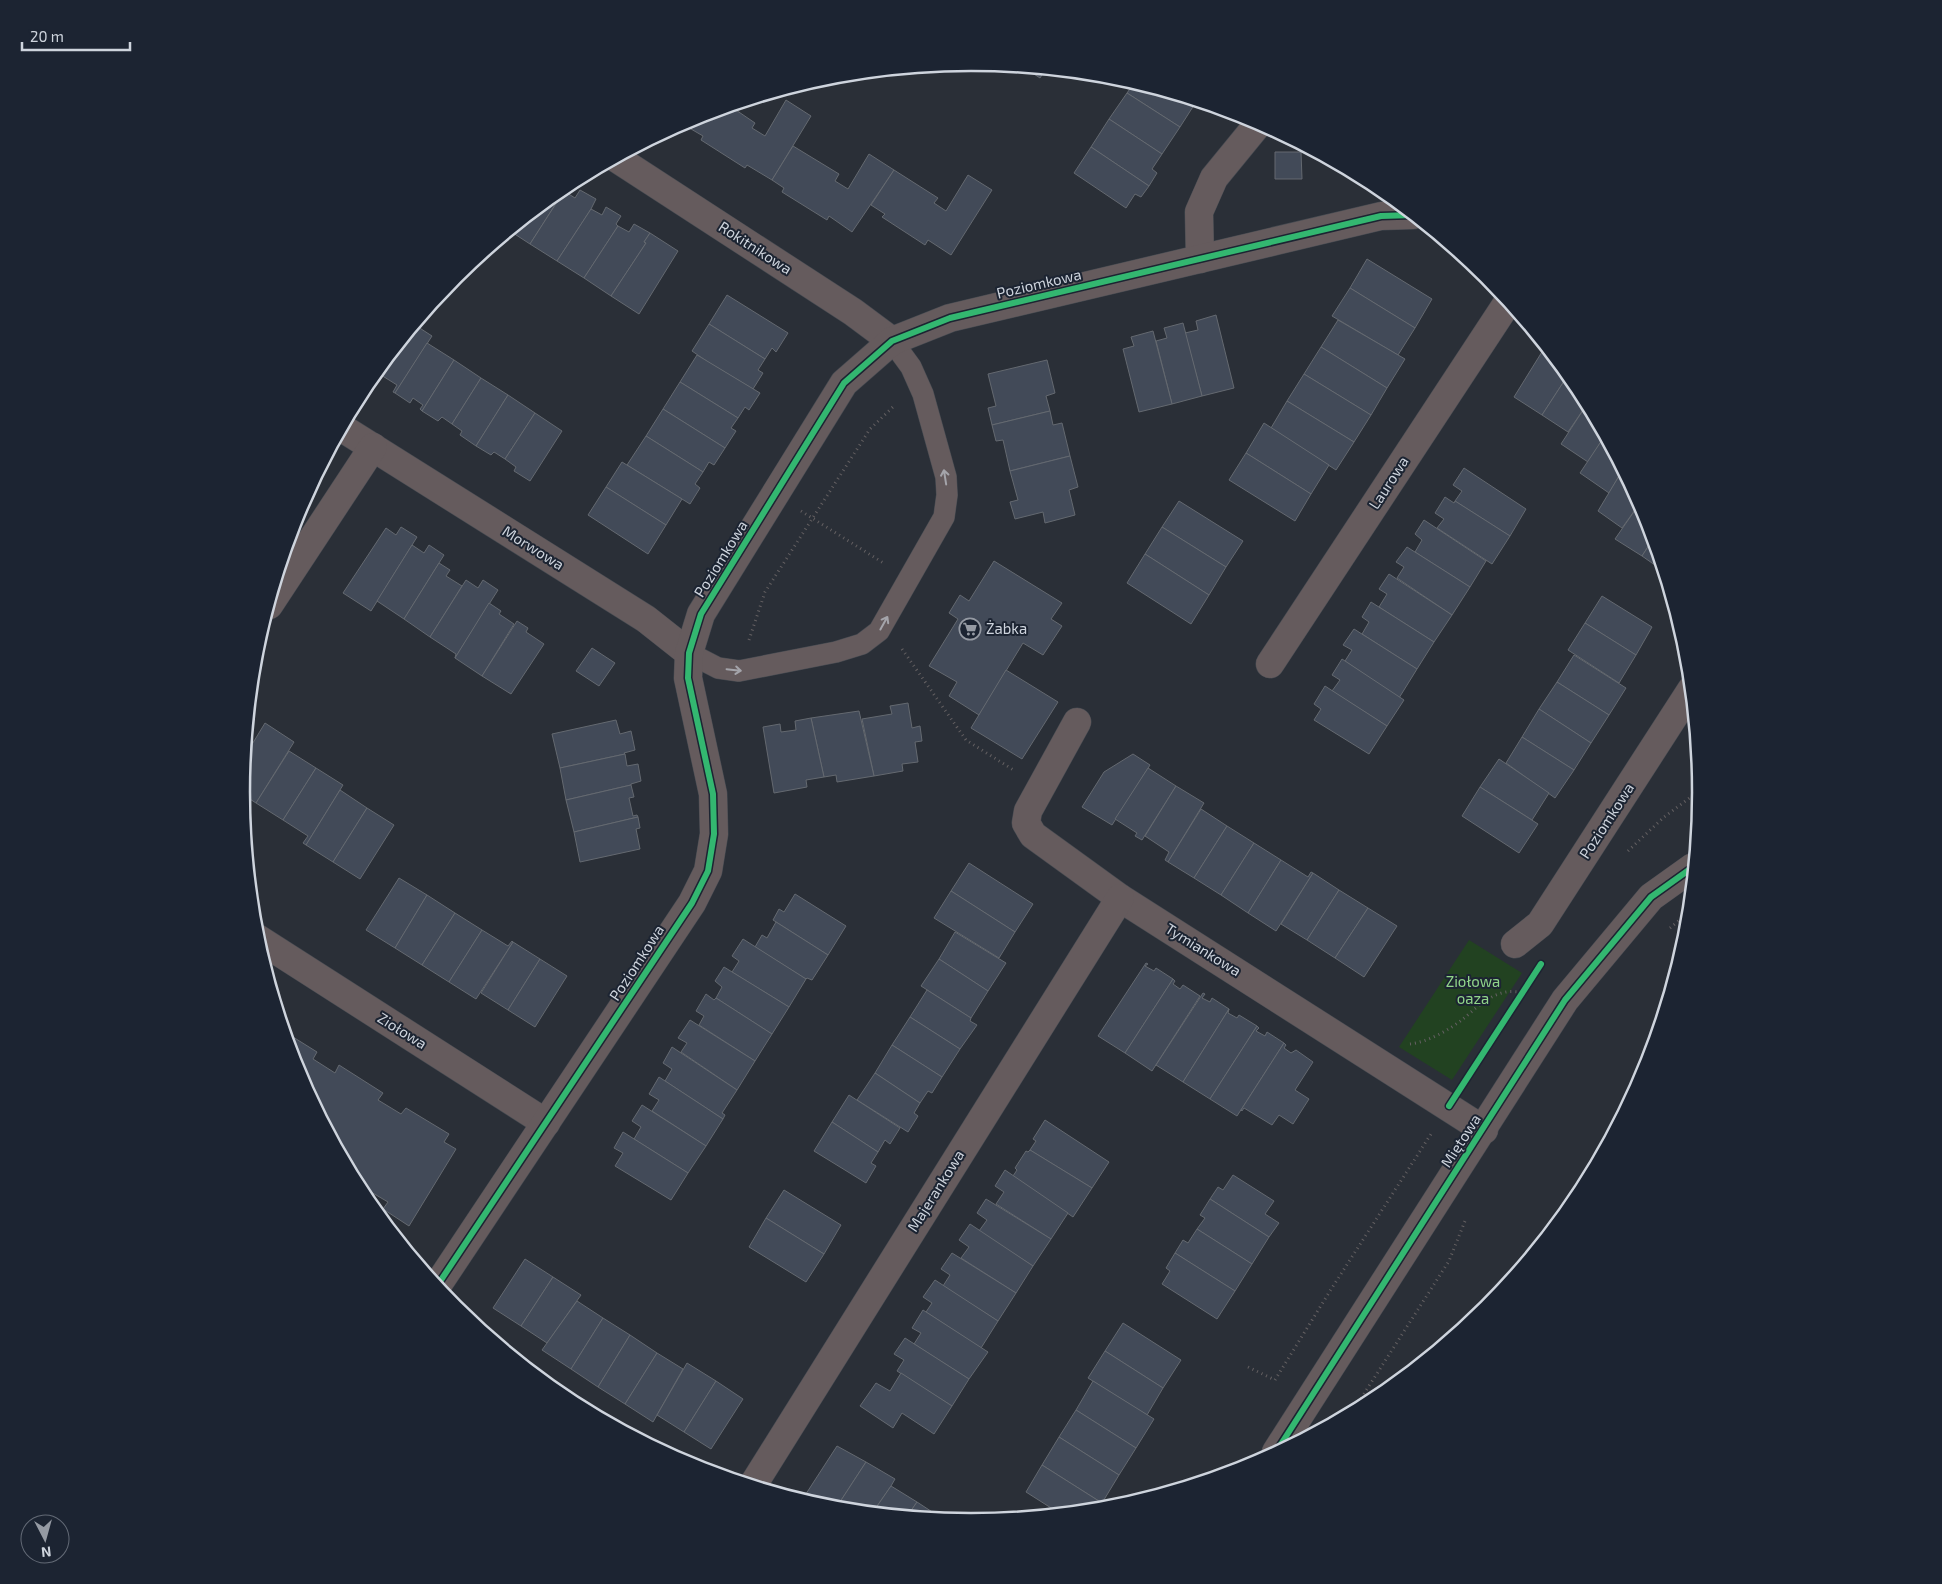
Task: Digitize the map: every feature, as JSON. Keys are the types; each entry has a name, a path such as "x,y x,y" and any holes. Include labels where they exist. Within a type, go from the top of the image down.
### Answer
{"street":[{"path":"1200,259 1199,212 1214,178 1254,129"},
{"name":"Rokitnikowa","path":"622,162 845,306 892,341"},
{"name":"Poziomkowa","path":"441,1280 692,904 708,870 714,834 713,794 688,678 689,653 701,614 844,383 892,341 950,318 1381,216 1403,215"},
{"name":"Laurowa","path":"1270,664 1504,308"},
{"name":"Morwowa","path":"347,431 646,619 689,653"},
{"path":"280,588 373,447"},
{"name":"Poziomkowa","path":"1515,944 1540,924 1686,697"},
{"name":"Tymiankowa","path":"1077,722 1028,811 1026,823 1033,835 1120,898 1484,1130"},
{"name":"Miętowa","path":"1283,1441 1484,1130 1515,1076 1565,1000 1651,897 1687,871"},
{"name":"Majerankowa","path":"756,1479 1120,898"},
{"name":"Ziołowa","path":"267,944 546,1123"}],"lane":[{"path":"689,653 718,668 739,672 836,652 862,644 879,632 944,517 947,495 946,477 923,394 911,368 892,341"}],"path":[{"path":"739,672 765,592 870,429 918,382"},
{"path":"775,495 908,579"},
{"path":"879,632 902,649 966,740 1041,787"},
{"path":"1668,930 1680,919"},
{"path":"1248,1367 1275,1380 1330,1291 1541,964"},
{"path":"1408,1045 1416,1044 1437,1035 1492,997 1506,992 1523,992"},
{"path":"1362,1396 1449,1260 1467,1217"}],"green space":[{"name":"Ziołowa oaza","path":"1469,940 1522,973 1452,1080 1399,1047"}],"building":[{"path":"1130,89 1193,107 1180,127 1127,93"},
{"path":"1127,93 1180,127 1162,154 1109,119"},
{"path":"786,100 811,116 772,180 747,165 745,168 701,140 703,136 691,129 737,111 755,123 752,128 765,136"},
{"path":"1109,119 1162,154 1152,169 1157,173 1149,186 1091,147"},
{"path":"793,146 839,174 835,181 848,189 869,154 894,170 852,232 829,216 827,220 782,192 784,188 772,180"},
{"path":"1091,147 1149,186 1141,197 1135,194 1126,208 1074,173"},
{"path":"1275,152 1301,152 1302,179 1275,179"},
{"path":"894,170 938,198 934,203 946,211 968,175 992,190 951,255 928,240 925,245 882,217 885,214 871,205"},
{"path":"580,190 596,199 557,261 530,244 556,203 569,194 575,198"},
{"path":"556,203 530,244 515,234"},
{"path":"606,207 621,216 616,224 618,226 584,278 557,261 591,209 602,215"},
{"path":"634,224 650,233 644,242 646,243 611,296 584,278 618,226 629,232"},
{"path":"650,233 678,251 639,314 611,296 646,243 644,242"},
{"path":"1367,259 1432,299 1415,328 1350,288"},
{"path":"1350,288 1415,328 1398,355 1332,316"},
{"path":"727,295 788,333 776,352 772,348 765,359 709,324"},
{"path":"1216,315 1234,388 1202,396 1185,333 1198,330 1196,321"},
{"path":"1338,320 1405,359 1387,388 1321,347"},
{"path":"1183,323 1202,396 1172,404 1156,341 1167,338 1164,328"},
{"path":"709,324 765,359 758,370 763,373 753,389 692,351"},
{"path":"420,328 432,336 395,393 393,392 397,385 383,376"},
{"path":"1153,331 1172,404 1139,412 1123,349 1134,346 1131,337"},
{"path":"427,343 454,360 422,411 420,409 423,405 413,398 410,403 395,393"},
{"path":"1321,347 1387,388 1371,415 1304,374"},
{"path":"1542,352 1563,382 1542,415 1514,397"},
{"path":"697,355 760,393 749,410 745,407 738,418 680,382"},
{"path":"454,360 481,378 452,424 442,417 438,421 422,411"},
{"path":"1047,360 1055,393 1046,396 1050,411 992,425 988,408 996,406 988,374"},
{"path":"1304,374 1371,415 1354,442 1287,401"},
{"path":"481,378 508,395 476,446 460,435 462,431 452,424"},
{"path":"680,382 738,418 731,428 736,431 725,448 663,409"},
{"path":"1563,382 1582,411 1568,432 1542,415"},
{"path":"508,395 535,413 505,459 494,452 491,455 476,446"},
{"path":"1287,401 1354,442 1336,470 1271,428"},
{"path":"663,409 725,448 714,465 709,462 703,472 646,436"},
{"path":"1050,411 1053,425 1062,423 1070,456 1010,471 1003,440 996,441 992,425"},
{"path":"1582,411 1601,442 1588,462 1561,444"},
{"path":"535,413 562,431 530,481 514,471 516,467 505,459"},
{"path":"1264,423 1329,465 1311,494 1246,453"},
{"path":"646,436 703,472 695,484 700,488 690,504 627,465"},
{"path":"1600,442 1619,477 1609,493 1580,473"},
{"path":"1246,453 1311,494 1295,521 1229,480"},
{"path":"1070,456 1078,487 1069,490 1075,515 1045,523 1043,512 1015,519 1010,502 1018,500 1010,471"},
{"path":"622,462 682,499 666,525 606,487"},
{"path":"1464,468 1526,509 1510,536 1455,501 1462,491 1453,485"},
{"path":"1619,477 1635,511 1622,528 1598,511"},
{"path":"606,487 666,525 648,554 588,515"},
{"path":"1445,497 1454,503 1455,501 1510,536 1492,564 1437,528 1444,519 1435,513"},
{"path":"1179,501 1243,541 1226,567 1162,527"},
{"path":"1635,511 1648,547 1642,556 1615,539"},
{"path":"1424,520 1486,561 1470,587 1415,552 1422,540 1415,534"},
{"path":"401,527 417,537 371,611 343,593 386,528 396,535"},
{"path":"1162,527 1226,567 1209,595 1145,554"},
{"path":"412,545 424,553 429,545 444,555 404,619 377,601"},
{"path":"1407,547 1470,587 1452,615 1397,578 1404,567 1396,562"},
{"path":"1648,547 1654,565 1642,556"},
{"path":"1145,554 1209,595 1191,624 1127,583"},
{"path":"994,561 1062,603 1051,619 1062,626 1043,655 1023,643 979,715 949,696 957,682 929,666 958,619 949,613 960,595 969,601"},
{"path":"439,563 450,570 446,576 462,586 430,637 404,619"},
{"path":"1389,574 1452,615 1434,642 1379,607 1387,594 1379,589"},
{"path":"466,580 478,588 483,580 498,590 455,658 456,654 430,637"},
{"path":"1602,596 1652,627 1636,655 1585,623"},
{"path":"1371,602 1434,642 1417,669 1362,634 1369,622 1362,617"},
{"path":"489,603 501,611 499,614 514,624 482,676 455,658"},
{"path":"517,621 528,628 526,632 544,644 511,694 482,676"},
{"path":"1585,623 1636,655 1619,683 1568,650"},
{"path":"1354,629 1417,669 1399,698 1345,661 1352,650 1343,645"},
{"path":"592,648 615,663 599,686 576,671"},
{"path":"1574,655 1626,688 1609,715 1557,682"},
{"path":"1342,659 1404,700 1387,726 1332,691 1340,680 1332,675"},
{"path":"1006,670 1058,702 1022,759 971,728"},
{"path":"1557,682 1609,715 1591,743 1539,709"},
{"path":"1325,686 1387,726 1369,754 1314,720 1321,709 1314,704"},
{"path":"908,703 912,728 920,726 922,741 915,742 918,762 902,764 903,771 874,776 862,719 892,714 890,706"},
{"path":"1539,709 1591,743 1574,770 1522,737"},
{"path":"859,711 874,776 837,782 836,775 824,777 811,718"},
{"path":"811,718 824,777 806,780 807,787 774,793 763,727 780,724 781,732 796,730 795,721"},
{"path":"616,720 620,734 631,731 635,750 625,754 560,768 552,734"},
{"path":"265,723 294,742 256,803 250,799 252,744"},
{"path":"1522,737 1574,770 1555,798 1506,763"},
{"path":"289,751 316,768 283,820 256,803"},
{"path":"625,754 627,766 638,764 641,781 566,800 560,768"},
{"path":"1133,754 1150,765 1112,825 1082,807 1104,772"},
{"path":"1499,759 1549,793 1532,820 1480,787"},
{"path":"316,768 343,785 306,845 303,843 308,836 283,820"},
{"path":"1148,768 1176,786 1142,840 1135,836 1137,833 1115,819"},
{"path":"631,785 634,797 629,798 633,816 637,815 638,817 574,832 566,800"},
{"path":"1176,786 1204,803 1168,862 1165,860 1169,852 1145,836"},
{"path":"1480,787 1538,824 1519,853 1462,816"},
{"path":"340,790 367,808 333,862 306,845"},
{"path":"367,808 394,825 360,879 333,862"},
{"path":"1201,809 1227,826 1194,878 1168,862"},
{"path":"638,817 640,828 636,829 640,849 580,862 574,832"},
{"path":"1227,826 1254,843 1221,895 1194,878"},
{"path":"1254,843 1281,860 1248,913 1221,895"},
{"path":"1281,860 1308,877 1311,872 1313,873 1276,931 1248,913"},
{"path":"969,863 1033,904 1015,932 951,891"},
{"path":"1313,873 1339,890 1307,940 1281,924"},
{"path":"399,878 427,895 395,948 366,930"},
{"path":"1339,890 1368,908 1335,958 1307,940"},
{"path":"951,891 1015,932 999,958 934,918"},
{"path":"795,894 846,926 828,955 773,920 779,909 784,912"},
{"path":"427,895 455,913 422,965 395,948"},
{"path":"1368,908 1397,926 1364,977 1335,958"},
{"path":"455,913 482,930 449,982 422,965"},
{"path":"776,922 828,955 812,980 806,979 755,947 762,935 767,938"},
{"path":"482,930 508,946 513,942 476,999 449,982"},
{"path":"955,932 1006,963 988,991 939,959"},
{"path":"743,939 806,979 789,1007 732,972 739,961 732,956"},
{"path":"513,942 540,959 508,1010 481,993"},
{"path":"540,959 567,976 535,1027 508,1010"},
{"path":"939,959 988,991 971,1018 921,986"},
{"path":"1146,963 1148,964 1145,966 1154,971 1156,968 1173,979 1125,1053 1098,1036"},
{"path":"724,967 789,1007 772,1034 716,998 722,987 715,981"},
{"path":"1173,979 1175,981 1173,984 1180,989 1183,985 1200,996 1152,1071 1125,1053"},
{"path":"927,990 971,1018 970,1021 977,1025 960,1049 910,1017"},
{"path":"1203,993 1205,994 1202,998 1210,1002 1212,998 1229,1009 1183,1082 1156,1065"},
{"path":"706,994 714,1000 716,998 772,1034 755,1061 699,1025 704,1016 696,1011"},
{"path":"1229,1009 1228,1013 1237,1018 1239,1015 1257,1026 1210,1099 1183,1082"},
{"path":"910,1017 960,1049 942,1077 892,1045"},
{"path":"690,1020 755,1061 737,1090 681,1052 687,1043 678,1038"},
{"path":"1257,1026 1259,1028 1256,1031 1265,1036 1267,1032 1284,1043 1237,1116 1210,1099"},
{"path":"294,1038 317,1052 313,1059 335,1073 339,1065 383,1093 378,1100 401,1114 406,1108 449,1134 444,1142 456,1149 409,1226 384,1210 383,1208 388,1202 373,1193 347,1152 305,1068"},
{"path":"1284,1043 1286,1045 1284,1048 1291,1053 1296,1050 1313,1062 1295,1090 1309,1099 1293,1124 1279,1115 1272,1125 1244,1108 1241,1110"},
{"path":"892,1045 942,1077 932,1093 928,1091 920,1103 875,1073"},
{"path":"672,1047 737,1090 722,1113 725,1115 723,1119 665,1081 672,1069 663,1063"},
{"path":"875,1073 920,1103 914,1113 918,1116 908,1132 857,1100"},
{"path":"659,1077 723,1119 706,1146 652,1111 659,1100 649,1094"},
{"path":"849,1095 900,1128 890,1144 885,1140 878,1152 832,1122"},
{"path":"642,1105 706,1146 688,1173 634,1139 641,1127 632,1121"},
{"path":"1045,1120 1109,1162 1092,1188 1030,1150 1036,1141 1033,1139"},
{"path":"832,1122 878,1152 871,1163 876,1166 866,1183 814,1151"},
{"path":"623,1132 688,1173 671,1200 615,1166 623,1153 614,1148"},
{"path":"1030,1150 1092,1188 1073,1217 1013,1176 1017,1170 1015,1168 1026,1151"},
{"path":"1005,1170 1068,1213 1051,1239 996,1204 1004,1192 995,1186"},
{"path":"1233,1175 1274,1201 1265,1214 1279,1223 1269,1237 1210,1199 1218,1187 1223,1190"},
{"path":"784,1190 841,1225 824,1254 766,1218"},
{"path":"986,1199 1051,1239 1033,1266 979,1231 987,1220 977,1213"},
{"path":"1210,1199 1269,1237 1252,1264 1197,1229 1205,1218 1200,1215"},
{"path":"766,1218 824,1254 806,1282 749,1247"},
{"path":"970,1224 1033,1266 1016,1293 961,1258 969,1247 959,1240"},
{"path":"1197,1229 1252,1264 1235,1291 1175,1253 1183,1240 1188,1243"},
{"path":"952,1253 1016,1293 998,1321 943,1286 950,1275 941,1269"},
{"path":"1175,1253 1235,1291 1217,1319 1162,1284 1170,1271 1166,1268"},
{"path":"525,1259 553,1277 521,1326 493,1308"},
{"path":"553,1277 581,1295 547,1343 521,1326"},
{"path":"935,1280 998,1321 981,1348 926,1312 932,1303 923,1297"},
{"path":"577,1301 603,1318 571,1369 542,1350"},
{"path":"923,1310 988,1352 969,1379 914,1344 921,1333 912,1328"},
{"path":"603,1318 630,1335 598,1387 571,1369"},
{"path":"1123,1323 1181,1360 1163,1388 1105,1351"},
{"path":"630,1335 657,1353 625,1404 598,1387"},
{"path":"905,1338 969,1379 952,1406 897,1371 904,1360 894,1354"},
{"path":"1105,1351 1163,1388 1147,1415 1088,1378"},
{"path":"657,1353 683,1369 653,1422 625,1404"},
{"path":"687,1363 716,1381 684,1432 657,1415"},
{"path":"901,1373 952,1406 934,1434 902,1413 893,1428 860,1406 876,1383 890,1391"},
{"path":"716,1381 743,1399 711,1449 684,1432"},
{"path":"1093,1381 1154,1419 1136,1448 1076,1410"},
{"path":"1076,1410 1136,1448 1119,1475 1059,1437"},
{"path":"1059,1437 1119,1475 1104,1500 1099,1501 1042,1465"},
{"path":"837,1446 866,1462 841,1501 806,1493"},
{"path":"866,1462 895,1479 877,1507 841,1501"},
{"path":"1042,1465 1099,1501 1051,1508 1026,1492"},
{"path":"891,1486 917,1502 912,1510 877,1507"},
{"path":"917,1502 931,1511 924,1511 912,1510"}],"cycle path":[{"path":"441,1280 692,903 708,871 714,834 713,794 688,678 689,653 701,614 844,383 892,341 950,318 1381,216 1403,215"},
{"path":"1283,1441 1565,1000 1651,897 1687,871"},
{"path":"1449,1106 1541,964"}],"place":[{"name":"Żabka","path":"970,629"}]}
